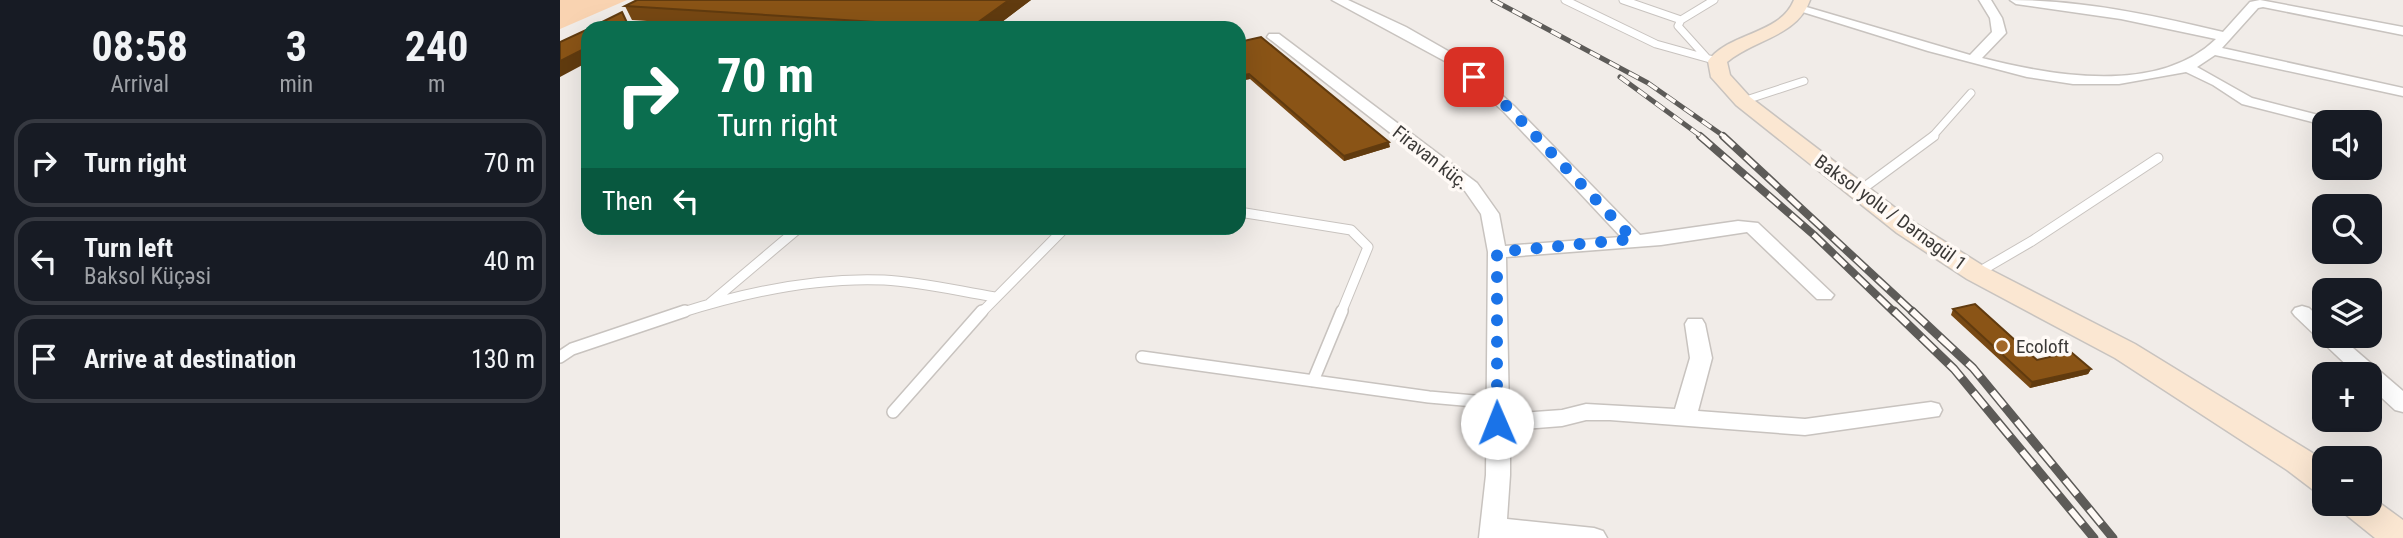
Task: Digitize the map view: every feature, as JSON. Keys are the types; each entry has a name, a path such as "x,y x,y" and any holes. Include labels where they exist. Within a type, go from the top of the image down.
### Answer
{"main road":[{"path":"1712,59 1779,27 1800,5"},
{"name":"Baksol yolu / Dərnəgül 1","path":"1712,59 1721,77 1743,101 1906,228 1976,273 2125,351 2288,453 2312,471"},
{"path":"2372,516 2400,538"}],"street":[{"path":"1338,0 1401,30 1457,62 1510,109 1633,239"},
{"path":"1973,59 1999,33 1997,18 1985,0"},
{"path":"2016,0 2099,5 2225,37"},
{"path":"1800,5 1973,59 2023,72 2094,82 2133,81 2187,67 2213,50 2254,5 2263,3 2403,31"},
{"name":"Firavan küç.","path":"1275,37 1471,187 1490,214 1497,252 1498,475 1493,533"},
{"path":"2213,50 2403,92"},
{"path":"2187,67 2218,82 2247,101 2312,118"},
{"path":"1497,252 1633,239 1661,239 1738,226 1752,227 1824,295"},
{"path":"2302,312 2312,322"},
{"path":"1684,418 1701,358 1695,324"},
{"path":"2339,348 2355,362"},
{"path":"2382,386 2403,404"},
{"path":"1497,413 1562,418 1586,412 1805,427 1931,410"},
{"path":"1493,533 1594,538"}],"lane":[{"path":"1565,0 1656,44 1712,59"},
{"path":"1623,0 1681,20"},
{"path":"1712,59 1678,26 1681,20 1713,0"},
{"path":"1743,101 1804,81"},
{"path":"1858,192 1939,132 1971,93"},
{"path":"1976,273 2032,241 2158,159"},
{"path":"1246,213 1351,230 1368,247 1313,381"},
{"path":"706,307 791,235"},
{"path":"893,412 995,297 1058,235"},
{"path":"560,357 572,349 706,307 791,284 883,280 995,297"},
{"path":"1143,357 1313,381 1497,413"}],"shaded area":[{"path":"560,0 627,0 560,29"}],"building":[{"path":"637,0 1009,0 980,21 860,21 625,6"},
{"path":"622,12 626,21 604,21"},
{"path":"581,32 581,50 560,61 560,42"},
{"path":"1261,37 1389,142 1344,156 1249,74 1246,75 1246,40"},
{"path":"1975,304 2037,360 2071,352 2091,369 2032,382 1953,309"}],"railway":[{"path":"1493,0 1648,83 1725,137"},
{"path":"1620,77 1702,137"},
{"path":"1700,136 1814,235 1895,313"},
{"path":"1723,136 1914,313"},
{"path":"1894,311 1954,369 2094,538"},
{"path":"1912,311 1973,368 2113,538"}],"place":[{"name":"Ecoloft","path":"2002,346"}],"route":[{"path":"1474,77 1510,109 1633,239 1497,252 1497,423"}]}
